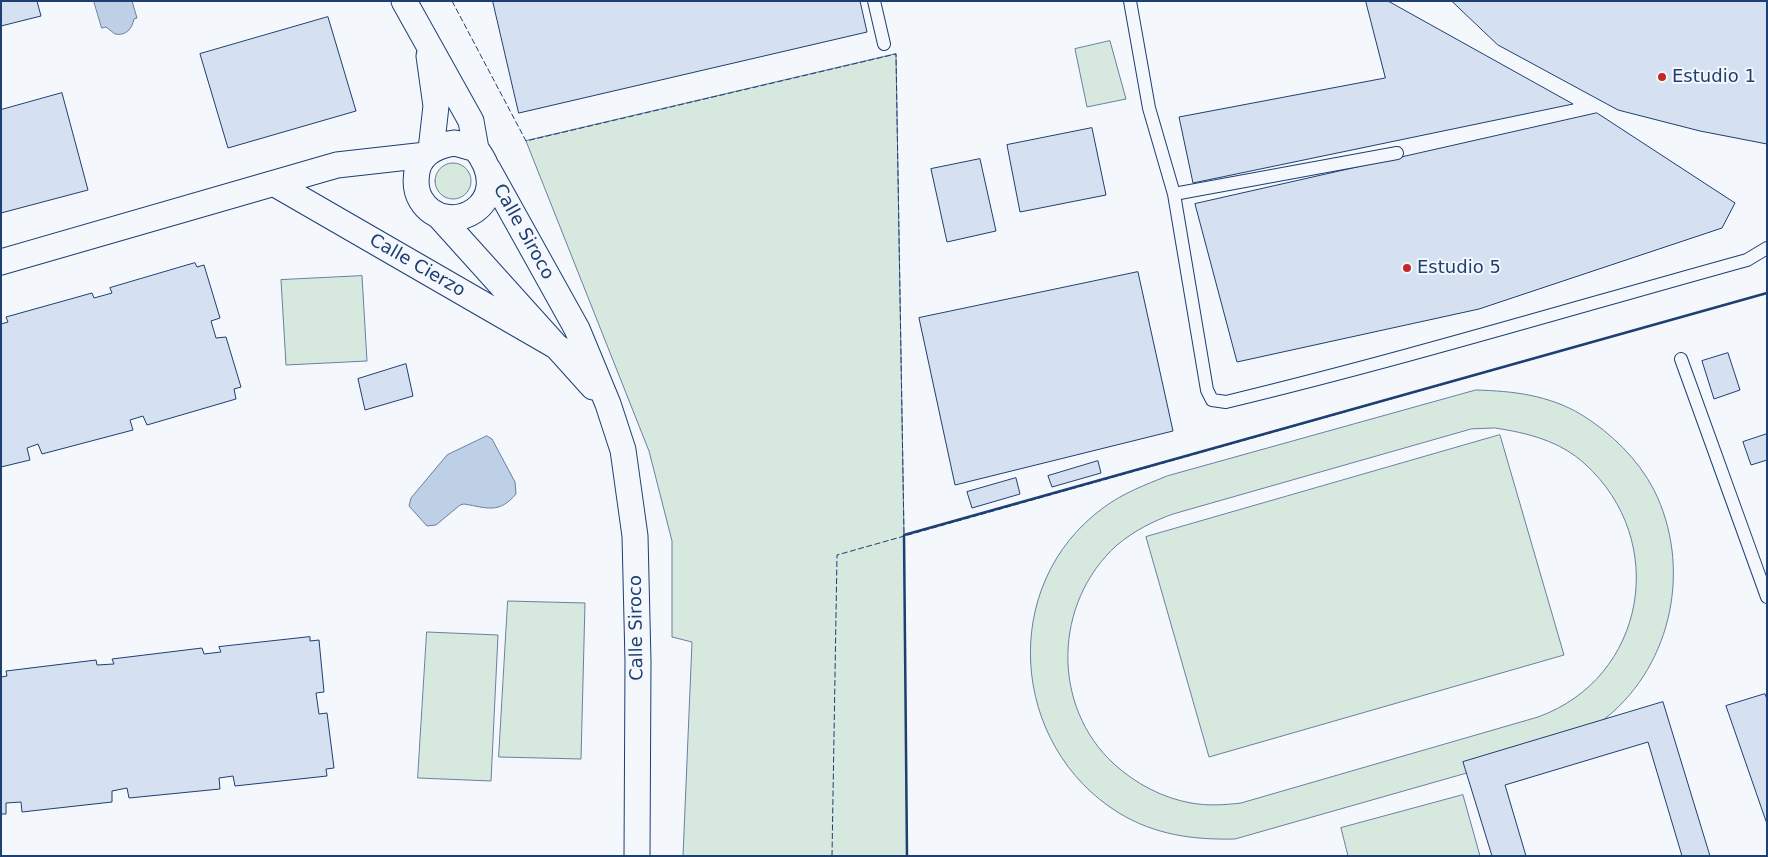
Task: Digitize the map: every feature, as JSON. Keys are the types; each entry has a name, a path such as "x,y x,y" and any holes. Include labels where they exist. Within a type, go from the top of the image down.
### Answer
{"street":[{"name":"Calle Siroco","path":"404,1 472,120 482,159 577,329 608,404 623,450 635,536 638,662 637,856"},
{"name":"Calle Siroco","path":"427,43 436,106 428,153"},
{"path":"455,144 482,159 490,181 488,192 482,204 474,212 450,218 438,215 422,202 415,183 420,163 428,153 442,145 455,144"},
{"path":"1,262 337,165 428,153"},
{"name":"Calle Cierzo","path":"275,184 559,348"},
{"name":"Calle Siroco","path":"438,215 608,404"}],"lane":[{"path":"874,1 884,44"},
{"path":"1130,1 1149,108 1174,194 1207,390 1212,400 1226,402 1420,352 1746,260 1767,248"},
{"path":"1174,194 1397,153"},
{"path":"1681,359 1767,597"}],"shaded area":[{"path":"1110,41 1126,99 1087,107 1075,49"},
{"path":"896,54 907,856 683,856 692,642 672,637 672,541 649,451 526,141"},
{"path":"453,163 460,164 466,168 470,174 470,188 466,194 460,198 453,199 446,198 440,194 436,188 435,181 436,174 440,168 446,164"},
{"path":"362,276 367,361 286,365 281,280"},
{"path":"1476,390 1530,395 1569,408 1593,422 1632,457 1648,479 1666,519 1672,550 1673,581 1670,612 1661,641 1648,669 1630,695 1600,723 1569,741 1544,751 1235,839 1175,835 1147,826 1119,813 1083,784 1056,748 1038,707 1031,664 1033,621 1046,579 1069,540 1103,508 1118,498 1167,476","holes":["1495,428 1543,439 1565,449 1585,464 1612,495 1629,531 1636,568 1634,605 1623,640 1603,672 1575,698 1538,717 1241,803 1210,805 1191,803 1160,794 1131,778 1114,764 1093,740 1079,713 1070,685 1068,654 1071,624 1081,596 1096,569 1123,540 1144,527 1173,514 1471,429"]},
{"path":"1500,435 1564,655 1209,757 1146,537"},
{"path":"508,601 585,603 581,759 499,757"},
{"path":"427,632 498,635 491,781 418,778"},
{"path":"1463,795 1480,856 1348,856 1341,828"}],"water":[{"path":"94,1 132,1 137,18 134,19 128,31 122,34 115,34 106,27 102,28"},
{"path":"487,436 492,439 515,482 516,494 504,505 493,508 460,505 436,525 427,526 409,506 411,498 447,455"}],"building":[{"path":"1,1 37,1 41,16 1,26"},
{"path":"493,1 860,1 867,32 519,113"},
{"path":"1366,1 1388,1 1573,104 1193,183 1179,117 1385,78"},
{"name":"Estudio 1","path":"1452,1 1767,1 1767,144 1700,131 1618,110 1498,45"},
{"path":"328,17 356,111 228,148 200,54"},
{"path":"62,93 88,190 1,213 1,110"},
{"name":"Estudio 5","path":"1597,113 1735,203 1722,228 1479,309 1237,362 1195,204"},
{"path":"1092,128 1106,195 1020,212 1007,145"},
{"path":"980,159 996,231 947,242 931,169"},
{"path":"195,263 197,267 204,265 220,318 211,321 216,338 226,337 241,387 234,389 236,399 147,425 143,416 130,420 133,430 42,454 38,444 27,448 30,460 1,467 1,324 8,322 6,317 92,293 94,298 112,293 110,288"},
{"path":"1138,272 1173,431 955,485 919,318"},
{"path":"1728,353 1740,390 1714,399 1702,361"},
{"path":"406,364 413,396 365,410 358,379"},
{"path":"1767,434 1767,460 1751,465 1743,442"},
{"path":"1098,461 1101,473 1052,487 1048,476"},
{"path":"1016,478 1020,494 972,508 967,492"},
{"path":"310,637 310,641 319,640 324,692 316,693 319,714 327,713 334,768 326,769 327,776 235,786 233,776 219,778 220,789 129,798 127,788 112,791 112,802 22,812 21,802 6,803 6,814 1,814 1,677 7,676 6,671 96,660 97,665 114,664 112,659 202,648 204,654 221,652 219,647"},
{"path":"1765,694 1767,699 1767,824 1726,706"},
{"path":"1663,702 1710,856 1682,856 1648,742 1505,785 1526,856 1492,856 1463,762"}],"fence":[{"path":"452,1 526,141 896,54 904,535"},
{"path":"832,856 837,555 1767,293"}],"wall":[{"path":"907,856 904,535 1767,293"}],"place":[{"name":"Estudio 1","path":"1662,77"},
{"name":"Estudio 5","path":"1407,268"}]}
